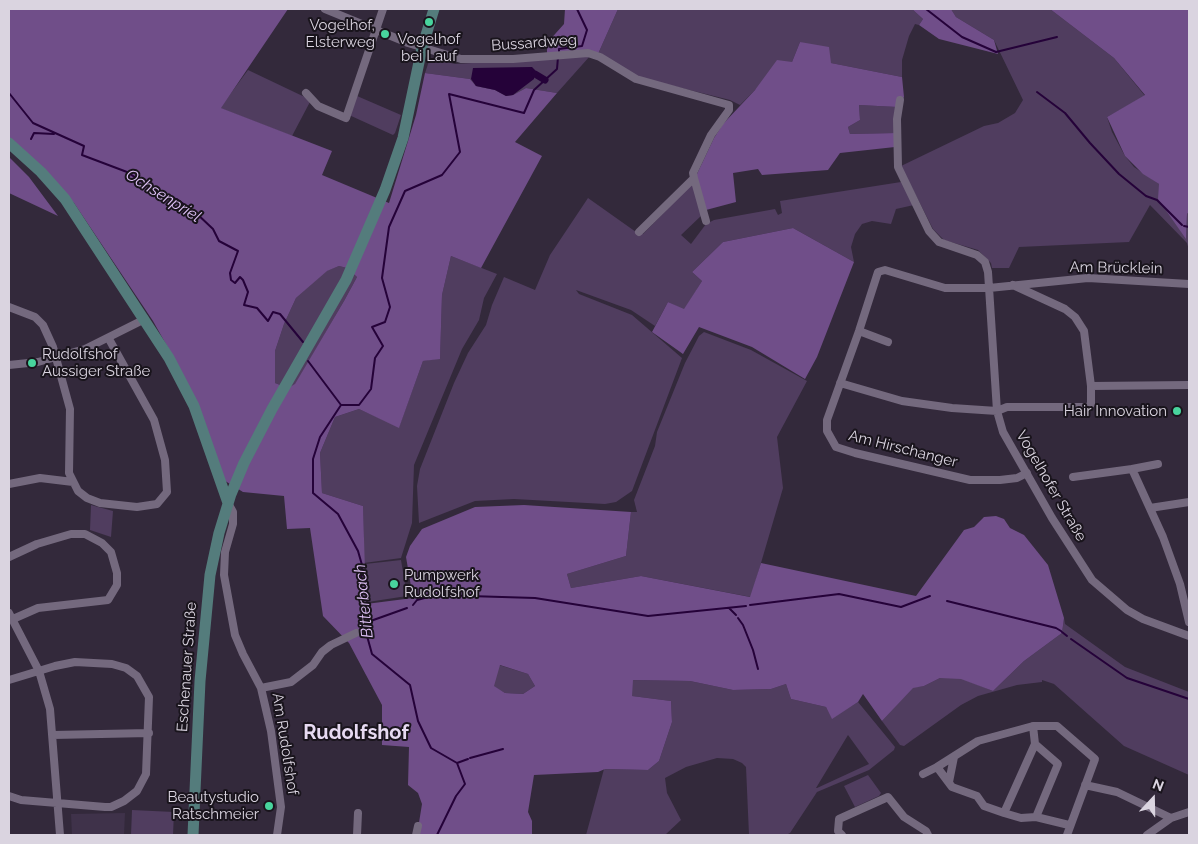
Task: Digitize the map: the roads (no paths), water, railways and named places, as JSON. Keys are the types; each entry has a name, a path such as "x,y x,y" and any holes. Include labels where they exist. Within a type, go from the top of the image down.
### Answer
{"main road":[{"name":"Eschenauer Straße","path":"194,835 200,681 206,604 214,558 228,503 244,463 272,410 346,280 395,164 411,108 428,21 434,9"},
{"path":"9,143 41,172 64,199 169,358 194,406 228,503"}],"street":[{"name":"Bussardweg","path":"325,9 422,48 471,60 588,53 600,57 636,79 729,105 729,110 711,135 693,173 694,178"},
{"path":"306,93 318,106 346,118 383,9"},
{"name":"Vogelhofer Straße","path":"900,100 897,119 898,167 929,231 939,242 977,255 985,262 988,272 997,410 1003,432 1075,555 1102,589 1143,619 1188,636"},
{"path":"639,232 694,178 706,221"},
{"name":"Am Brücklein","path":"880,270 945,288 989,288 1088,278 1189,284"},
{"name":"Am Hirschanger","path":"880,270 827,420 827,431 836,447 970,480 1017,478 1027,473"},
{"path":"840,383 902,401 952,408 997,410 1006,408 1088,407 1091,404 1092,386 1084,331 1075,317 1065,309 1013,285"},
{"path":"9,307 35,317 39,321 48,336 56,358 70,409 70,473 72,482 87,498 100,503 124,507 146,507 157,504 167,492 165,460 154,420 109,339"},
{"path":"9,365 56,358 109,339 145,319"},
{"path":"859,331 888,342"},
{"path":"1092,386 1189,386"},
{"path":"1073,477 1158,464"},
{"path":"1132,469 1150,508 1180,584 1189,624 1188,636"},
{"path":"9,484 40,478 72,482"},
{"path":"1150,508 1189,502"},
{"name":"Am Rudolfshof","path":"228,503 232,512 233,524 224,564 230,615 243,654 261,688 273,739 281,807 277,835"},
{"path":"9,557 37,544 71,534 85,534 102,543 111,552 117,573 117,585 108,600 38,608 11,616 39,671 50,709 60,835"},
{"name":"Am Rudolfshof","path":"261,688 291,682 313,665 322,652 356,633"},
{"path":"9,680 75,662 112,664 126,668 137,676 150,697 146,774 137,791 130,796 111,807 58,804 21,800 9,796"},
{"path":"1004,814 1035,744 1033,726"},
{"path":"923,774 938,767 978,741 1033,726 1057,726 1095,759 1069,825 1067,835"},
{"path":"53,736 149,733"},
{"path":"1035,744 1058,764 1036,817"},
{"path":"949,782 954,757"},
{"path":"938,767 952,787 977,796 984,806 1021,818 1036,817 1069,825"},
{"path":"1085,785 1117,792 1171,818"},
{"path":"842,835 838,831 839,819 888,797 904,817 927,833 934,835"},
{"path":"1146,835 1171,818 1189,812"},
{"path":"357,835 358,813"},
{"path":"416,835 418,826"}],"waterway":[{"name":"Bitterbach","path":"559,53 559,49 582,46 587,30 577,9"},
{"path":"926,9 962,37 996,52 1057,37"},
{"name":"Bitterbach","path":"341,405 359,405 371,389 375,358 383,346 372,327 385,322 390,307 382,278 389,227 405,191 442,175 460,152 449,94 524,113 534,90 557,69 558,57"},
{"path":"535,74 545,80"},
{"path":"1037,92 1065,113 1119,174 1146,196 1157,200 1182,225"},
{"name":"Ochsenpriel","path":"9,93 33,123 84,146 82,155 127,172 153,189 178,200 195,212 213,229 219,241 238,251 230,273 231,280 235,283 240,277 243,280 248,292 244,305 257,308 268,321 273,312 280,314 303,342"},
{"path":"31,139 34,133 54,134"},
{"path":"1184,226 1189,227"},
{"name":"Ochsenpriel","path":"308,361 341,405"},
{"name":"Bitterbach","path":"341,405 320,437 313,459 313,493 338,514 358,551 362,565 361,594 364,625 372,654 410,685 418,721 431,748 457,763 465,784 456,796 437,835"},
{"path":"750,605 839,594 901,607 930,596"},
{"path":"413,605 417,600 436,595 535,598 648,616 746,606"},
{"path":"947,601 1056,628 1061,631"},
{"path":"365,623 407,608"},
{"path":"729,608 736,615"},
{"path":"738,618 743,625 753,650 758,669"},
{"path":"1062,632 1067,636"},
{"path":"1071,639 1127,678 1189,699"},
{"path":"470,758 503,749"},
{"path":"457,763 468,759"}],"place":[{"name":"Vogelhof bei Lauf","path":"429,22"},
{"name":"Vogelhof, Elsterweg","path":"385,34"},
{"name":"Rudolfshof Aussiger Straße","path":"32,363"},
{"name":"Hair Innovation","path":"1177,411"},
{"name":"Pumpwerk Rudolfshof","path":"394,584"},
{"name":"Beautystudio Ratschmeier","path":"269,806"}],"district":[{"name":"Rudolfshof","path":"356,733"}]}
